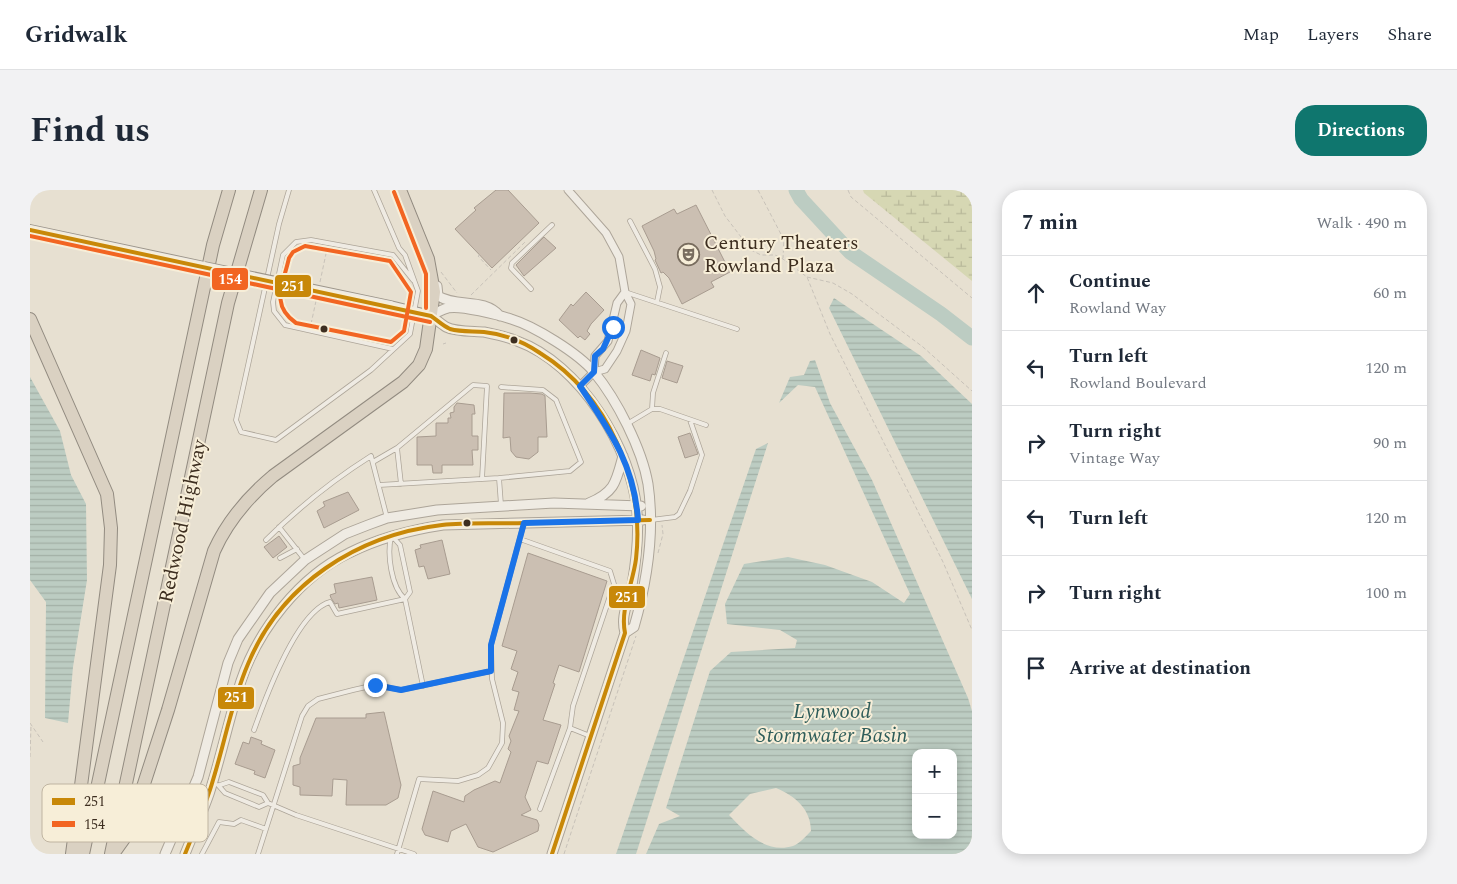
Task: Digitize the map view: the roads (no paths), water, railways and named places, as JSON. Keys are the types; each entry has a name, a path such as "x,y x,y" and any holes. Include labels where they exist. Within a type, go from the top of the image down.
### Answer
{"highway":[{"name":"Redwood Highway","path":"98,784 213,245 228,190"},
{"name":"Redwood Highway","path":"127,784 228,303 261,190"},
{"path":"144,784 168,710 214,551 224,530 254,492 273,476 403,382 419,365 426,349 436,274 400,190"},
{"path":"30,319 107,494 111,528 110,565 81,784"},
{"path":"112,854 121,842"}],"main road":[{"path":"34,231 431,316"}],"street":[{"path":"568,190 606,232 619,257 625,292 631,304 626,331 617,351 605,369 594,372 580,386"},
{"path":"436,274 438,296 447,301 492,307 500,316"},
{"path":"594,372 595,356 608,341 617,303 625,292"},
{"path":"552,854 626,633 634,627 644,593 650,520 648,485 640,454 627,424 594,372 548,337 524,323 500,316 449,307 431,316 448,328 487,333 517,341 538,351 570,374 604,421 623,456 634,486 637,506 638,520 632,588 622,621 626,633"},
{"path":"587,504 610,491 617,481 623,456"},
{"path":"195,784 228,663 238,639 270,592 305,560 345,534 387,518 437,510 554,503 649,506"},
{"path":"387,518 392,536"},
{"path":"208,803 216,784 242,679 260,640 281,609 310,579 346,554 392,536 443,525 650,520"},
{"path":"165,854 170,842"},
{"path":"186,854 191,842"}],"lane":[{"path":"289,190 279,224 236,420 237,427 241,432 276,440 372,370 410,334 416,313 418,291 405,256 399,248 374,190"},
{"path":"630,221 655,269 660,287 657,302"},
{"path":"531,289 512,268 512,263 552,225"},
{"path":"393,349 285,325 274,311 273,302 283,255 296,242 311,240 393,256 413,280"},
{"path":"625,292 737,329"},
{"path":"652,409 653,393 666,353"},
{"path":"373,462 397,448 474,385 486,386 482,479"},
{"path":"378,485 499,478 570,471 581,462 556,400 543,390 501,387"},
{"path":"627,424 652,409 660,409 706,425"},
{"path":"650,520 675,517 690,491 702,455 690,420"},
{"path":"397,448 402,484"},
{"path":"266,540 343,473 371,456 387,518"},
{"path":"499,478 502,507"},
{"path":"398,852 420,779 458,782 478,775 488,768 496,756 504,734 491,671 491,645 524,523"},
{"path":"279,527 305,560"},
{"path":"254,730 274,677 294,639 321,604 330,602 337,614 405,600 410,592 400,545 392,536"},
{"path":"392,536 388,550 398,593 405,600 423,686"},
{"path":"520,540 610,571 614,584 573,706 570,728 540,808"},
{"path":"280,558 297,549"},
{"path":"258,854 302,716 308,706 318,699 375,685 401,690 491,671"},
{"path":"570,728 591,737"},
{"path":"198,777 216,784 225,793 259,806 268,803"},
{"path":"216,784 229,782 263,795 268,803 274,806 398,852 414,854"},
{"path":"202,854 219,822 234,824 241,820 266,829"}],"water":[{"path":"834,298 921,356 972,404 972,599 829,308"},
{"name":"Lynwood Stormwater Basin","path":"815,360 830,403 872,480 968,698 972,711 972,854 646,854 659,824 680,816 666,808 710,671 731,652 795,648 797,640 780,630 727,624 725,604 744,564 788,557 825,565 872,582 904,603 910,594 815,387 798,385 779,403 790,377 804,375 810,361","holes":["776,788 801,804 805,810 811,831 793,846 783,848 765,844 742,829 729,815 750,794"]},
{"path":"30,377 60,431 71,475 86,504 87,580 73,667 68,723 45,718 46,602 30,580"},
{"path":"768,443 636,854 616,854 756,449"}],"waterway":[{"path":"796,190 801,199 850,252 941,314 972,338"}],"place":[{"name":"Century Theaters Rowland Plaza","path":"688,254"}]}
